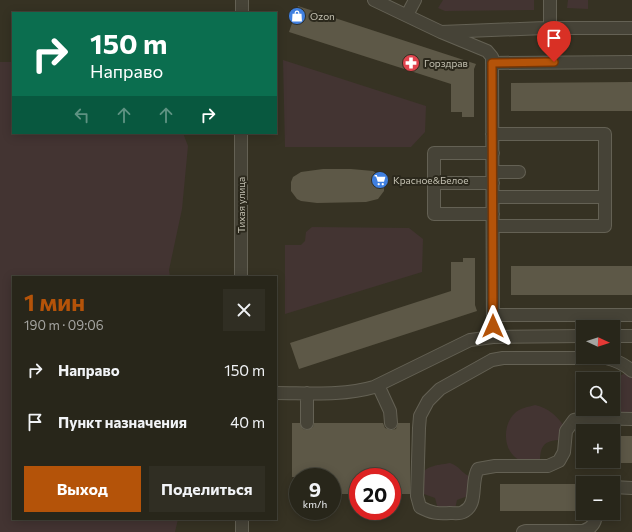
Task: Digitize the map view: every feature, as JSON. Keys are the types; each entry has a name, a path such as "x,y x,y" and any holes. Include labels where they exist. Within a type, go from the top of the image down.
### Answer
{"street":[{"path":"242,0 242,12"},
{"path":"374,0 487,52 492,57 493,337"},
{"path":"407,15 415,0"},
{"path":"550,0 550,28"},
{"path":"441,32 550,28 632,28"},
{"path":"492,63 632,62"},
{"name":"Тихая улица","path":"241,134 241,276"},
{"path":"492,134 605,134 605,226 493,226"},
{"path":"492,153 434,154 434,214 493,214"},
{"path":"434,183 492,177 519,172"},
{"path":"492,197 605,197"},
{"path":"493,315 632,315"},
{"path":"277,393 349,393 362,390 378,385 470,340 493,337 576,336"},
{"path":"620,336 632,336"},
{"path":"632,371 627,366 615,360 606,358 503,358 492,360 440,389 428,401 420,416 417,496 420,507 429,513 439,514 463,512 470,506 474,495 473,481 478,469 495,466 548,466 559,462 564,452 566,431 574,420 585,418 632,419"},
{"path":"378,385 390,411 391,423"},
{"path":"306,393 307,423"},
{"path":"620,487 632,488"},
{"path":"242,520 242,532"},
{"path":"523,532 583,531 591,527 596,520"}],"shaded area":[{"path":"443,0 534,0 534,10 445,11 438,8"},
{"path":"568,0 588,0 588,9 567,8"},
{"path":"283,60 426,106 425,132 411,147 285,147"},
{"path":"0,62 12,62 12,134 183,134 188,146 182,209 169,270 170,276 12,276 12,520 178,520 175,532 0,532"},
{"path":"312,227 409,228 423,239 422,272 285,314 285,245 301,245 305,241 306,232"},
{"path":"627,372 632,375 632,413 620,414 620,376"},
{"path":"535,405 551,412 564,426 561,440 551,441 544,445 541,452 540,462 521,462 513,455 507,444 507,427 511,417 517,411"},
{"path":"450,463 469,476 468,496 457,500 455,509 438,509 435,498 421,493 421,476 423,472 429,468"}],"building":[{"path":"298,6 476,64 474,69 474,117 462,117 462,112 451,112 451,84 289,32"},
{"path":"632,82 632,111 511,111 511,83"},
{"path":"323,169 373,171 384,181 384,191 378,199 366,202 317,203 297,199 291,191 291,182 293,177 301,172"},
{"path":"463,258 475,258 475,305 477,311 299,369 290,343 451,291 451,262 463,262"},
{"path":"511,266 632,266 632,295 511,295"},
{"path":"292,423 300,423 303,429 307,430 313,427 314,423 383,423 385,428 391,430 396,429 398,423 410,423 410,494 401,494 401,468 349,468 349,494 341,494 341,468 292,468"},
{"path":"620,436 632,436 632,463 620,463"},
{"path":"500,484 576,484 576,511 500,511"}],"place":[{"name":"Ozon","path":"297,16"},
{"name":"Горздрав","path":"411,63"},
{"name":"Красное&Белое","path":"380,180"}],"route":[{"path":"493,326 492,63 554,62"}]}
